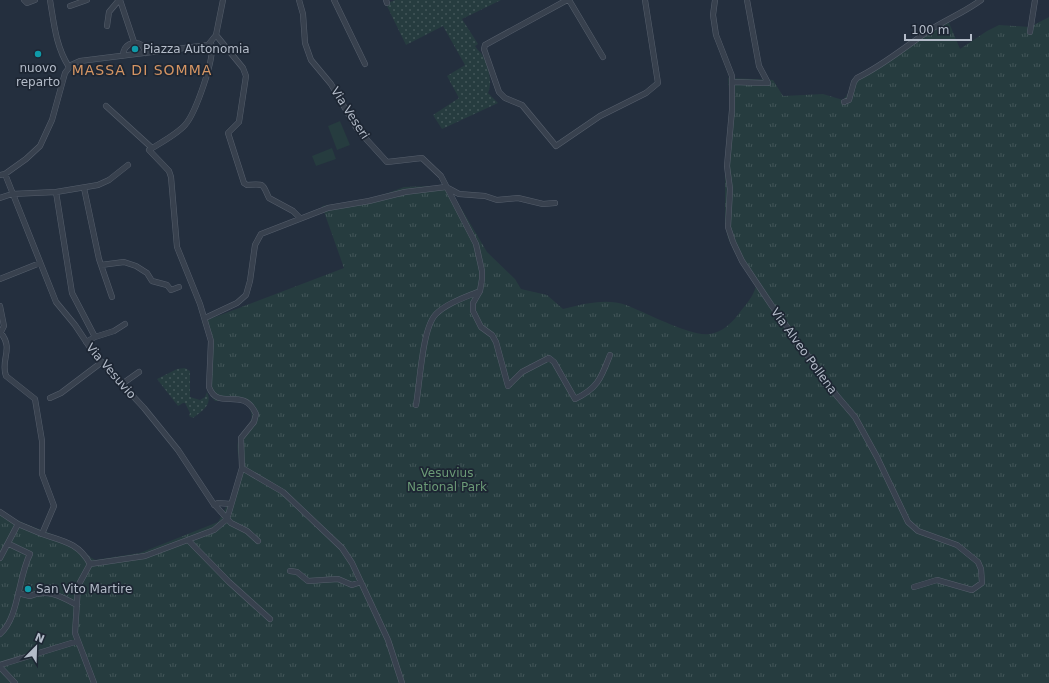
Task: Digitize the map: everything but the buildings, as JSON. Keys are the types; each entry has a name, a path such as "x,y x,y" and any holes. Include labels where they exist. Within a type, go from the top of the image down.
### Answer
{"street":[{"path":"24,0 27,3 34,0"},
{"path":"50,0 55,33 63,57 69,67"},
{"path":"70,6 87,0"},
{"path":"107,26 109,12 120,0 134,42"},
{"path":"2,174 33,154 40,146 52,120 65,73 69,67 80,61 205,46 211,43 216,35 223,0"},
{"name":"Via Veseri","path":"299,0 302,8 305,43 309,55 340,98 357,129 386,162 422,158 440,176 446,187 476,244 482,271 480,291 473,303 473,311 481,327 492,336 496,342 508,386 522,372 550,358 554,362 575,399 585,394 600,380 610,355"},
{"path":"334,0 365,64"},
{"path":"603,57 568,0 485,45 484,49 499,92 505,98 522,105 556,146 600,116 646,93 658,83 645,0"},
{"name":"Via Alveo Pollena","path":"715,0 713,15 716,35 732,76 732,110 727,166 730,189 728,227 742,261 832,390 855,417 908,522 918,531 957,546 978,562 981,569 982,583 972,590 937,580 914,587"},
{"path":"732,82 768,83 760,66 747,0"},
{"path":"844,102 849,100 854,82 857,78 891,59 932,29 963,13 981,0"},
{"path":"1030,32 1033,1"},
{"path":"216,35 236,59 246,76 239,122 228,133 244,183 247,185 262,184 265,186 269,198 292,211 300,218"},
{"path":"123,56 124,48 134,42 142,45 146,53"},
{"path":"151,149 185,125 195,108 206,80 212,49 211,43"},
{"path":"90,564 145,556 214,530 227,519 242,468 241,438 254,422 256,414 253,407 247,402 236,399 220,398 211,393 209,387 211,341 205,318 177,247 171,177 169,171 151,149 106,106"},
{"path":"0,198 12,194 56,192 84,188 108,180 128,165"},
{"name":"Via Vesuvio","path":"2,174 12,194 56,302 102,362 144,408 178,450 214,505 235,526 247,531 258,541"},
{"path":"205,318 237,303 246,295 250,281 254,245 259,236 267,230 328,208 369,201 405,192 446,187 459,194 485,196 497,200 518,198 543,204 555,203"},
{"path":"84,188 101,265 112,297"},
{"path":"56,192 72,293 95,337"},
{"path":"101,265 124,262 143,269 152,281 167,285 169,289 179,286"},
{"path":"0,279 40,263"},
{"path":"416,405 426,331 432,318 438,312 480,291"},
{"path":"0,306 4,326 0,334 6,341 7,348 4,364 6,376 35,400 37,404 42,441 42,474 54,506 42,534"},
{"path":"86,342 95,337 114,331 125,324"},
{"path":"50,398 61,393 102,362"},
{"path":"122,384 139,372"},
{"path":"242,468 283,492 332,538 345,553 361,582 388,640 402,683"},
{"path":"214,505 218,503 231,504"},
{"path":"0,512 18,524 70,543 84,553 90,564"},
{"path":"0,558 9,544 18,524"},
{"path":"188,540 230,583 270,619"},
{"path":"0,634 8,624 18,593 21,574 30,554 9,544"},
{"path":"90,564 78,586 75,633 94,683"},
{"path":"290,571 297,572 308,581 338,579 352,585 361,582"},
{"path":"18,593 30,596 39,592 47,592 77,605"},
{"path":"14,683 0,666 78,641"}],"green space":[{"path":"395,0 501,0 462,19 478,44 475,46 487,64 490,79 488,93 498,103 442,129 433,115 459,98 447,76 465,65 443,26 406,45 386,4"},
{"name":"Vesuvius National Park","path":"1049,17 1049,683 0,683 0,511 8,516 66,540 95,560 140,553 218,522 228,504 236,484 239,467 238,442 252,416 247,404 236,401 215,401 210,394 207,380 209,344 202,322 344,268 322,206 372,199 404,187 434,186 451,191 487,252 515,279 521,289 547,295 563,309 594,302 618,303 691,332 709,334 718,332 734,320 750,300 756,286 735,253 728,238 725,224 725,168 730,101 728,78 773,80 783,96 823,94 843,100 849,92 853,80 947,18 960,49 999,25 1030,27"},
{"path":"340,121 350,145 337,150 328,126"},
{"path":"332,148 336,159 316,166 312,156"},
{"path":"185,368 190,371 190,397 200,400 205,397 207,392 209,401 208,404 193,418 189,416 190,413 185,403 178,406 157,379 177,369"}],"place":[{"name":"Piazza Autonomia","path":"135,49"},
{"name":"nuovo reparto","path":"38,54"},
{"name":"San Vito Martire","path":"28,589"}],"district":[{"name":"MASSA DI SOMMA","path":"142,70"}]}
